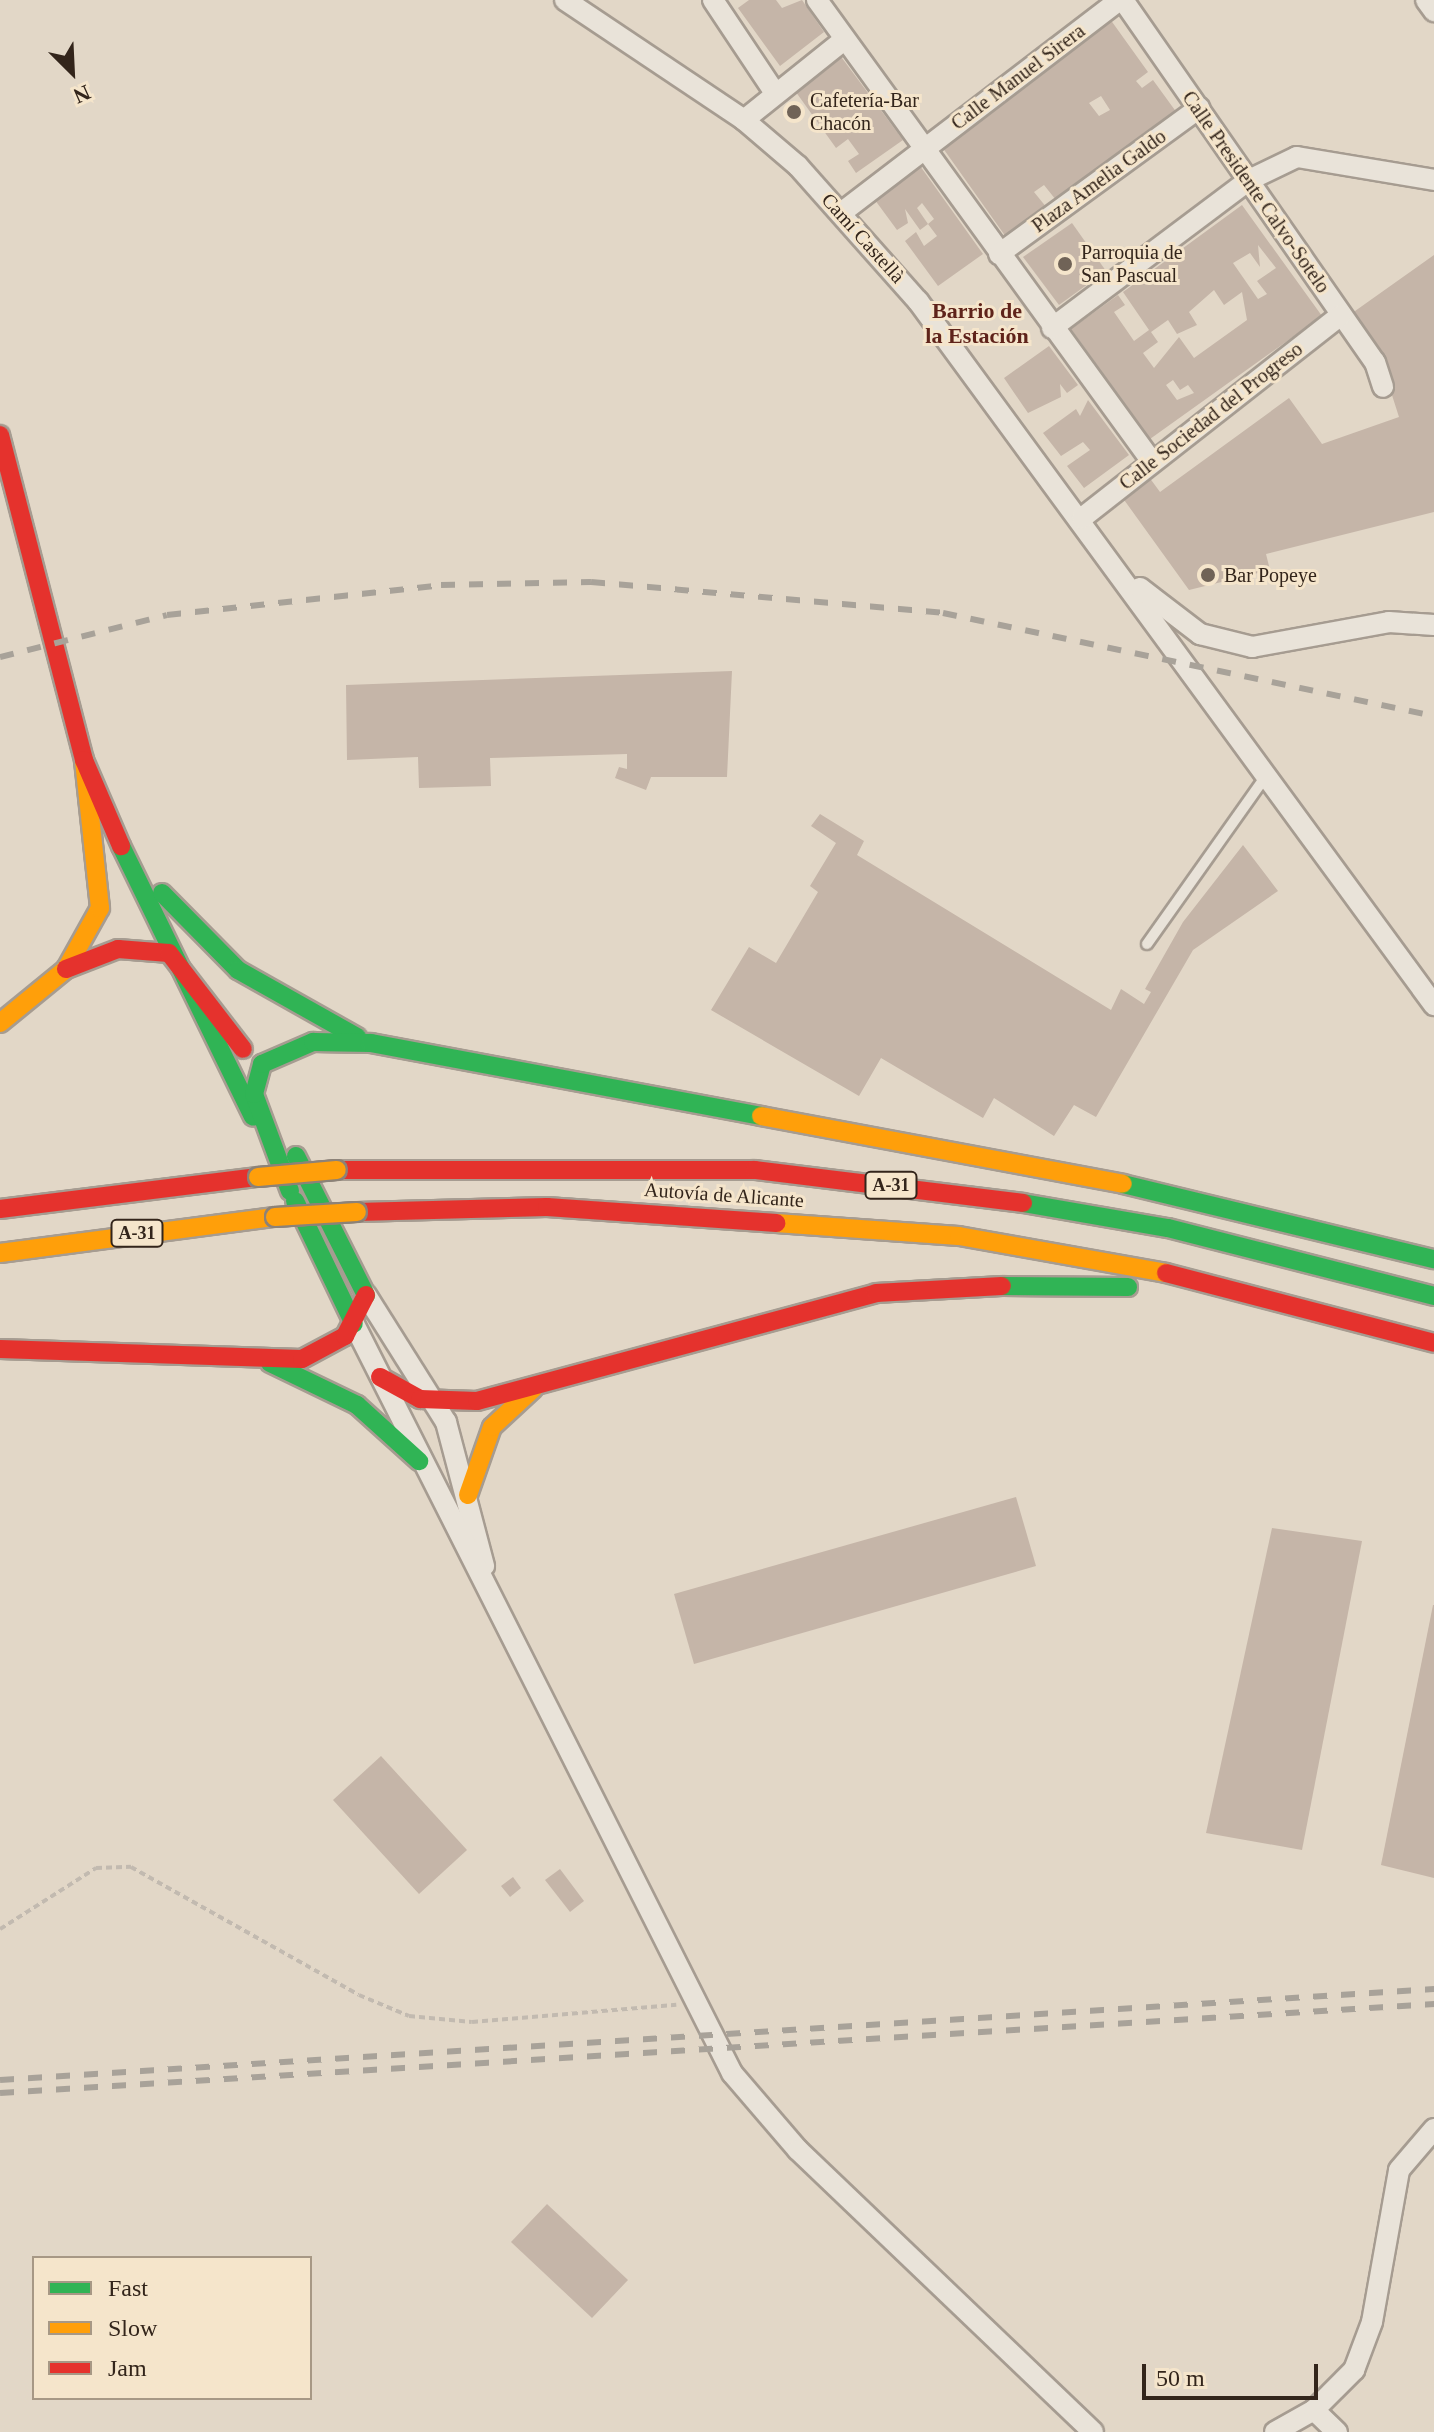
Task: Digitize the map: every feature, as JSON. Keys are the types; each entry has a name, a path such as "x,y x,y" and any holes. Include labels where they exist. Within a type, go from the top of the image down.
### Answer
{"main road":[{"path":"0,435 84,760 102,885 93,927 66,969 0,1023"},
{"path":"84,760 169,953 354,1324"},
{"path":"0,1349 263,1361 314,1355 354,1324 366,1295 162,893 103,802"},
{"path":"162,893 262,988 371,1043"},
{"path":"66,969 118,949 169,953 243,1049"},
{"path":"290,1191 254,1094 255,1077 270,1056 290,1047 371,1043 1118,1183 1434,1259"},
{"name":"Autovía de Alicante","path":"0,1209 337,1170 755,1170 966,1193 1168,1228 1434,1296"},
{"name":"Autovía de Alicante","path":"0,1253 275,1217 357,1212 547,1207 754,1218 959,1236 1189,1277 1434,1343"},
{"path":"380,1377 437,1403 534,1389 741,1324 876,1293 1054,1283 1145,1288 1189,1277"},
{"path":"263,1361 357,1405 419,1461"},
{"path":"468,1495 492,1427 534,1389"}],"street":[{"name":"Camí Castellà","path":"565,0 744,120 841,213 918,301 1128,579"},
{"path":"713,0 773,90"},
{"path":"817,0 1152,462"},
{"name":"Calle Presidente Calvo-Sotelo","path":"1121,0 1341,315 1383,387"},
{"name":"Calle Manuel Sirera","path":"841,213 1121,0"},
{"path":"1426,0 1434,11"},
{"path":"744,120 773,90 845,39"},
{"name":"Plaza Amelia Galdo","path":"999,254 1199,108"},
{"path":"1052,328 1249,180 1297,157 1434,180"},
{"name":"Calle Sociedad del Progreso","path":"1082,518 1341,315"},
{"path":"1128,579 1200,634 1252,647 1389,622 1434,625"},
{"path":"1128,579 1263,780 1434,1005"},
{"path":"366,1295 437,1403 468,1495 490,1585"},
{"path":"354,1324 419,1461 490,1585 732,2073 775,2127 1093,2432"},
{"path":"1275,2432 1314,2410 1354,2370 1372,2322 1399,2170 1434,2129"},
{"path":"1314,2410 1337,2432"}],"lane":[{"path":"1147,944 1263,780"}],"path":[{"path":"0,1929 96,1868 131,1867 359,1995 409,2016 472,2022 661,2012 695,1997"}],"building":[{"path":"749,0 776,0 782,8 802,0 824,32 780,66 738,8"},
{"path":"1110,19 1148,72 1136,81 1142,88 1153,80 1177,113 1056,200 1044,185 1034,192 1047,208 1006,237 940,144","holes":["1101,96 1110,110 1099,116 1089,103"]},
{"path":"839,54 903,140 856,173 848,161 859,154 848,139 836,148 793,88"},
{"path":"918,163 983,254 938,286 905,241 916,232 924,246 937,236 928,224 920,230 905,209 908,223 897,230 872,196","holes":["922,203 934,219 928,224 917,208"]},
{"path":"1242,205 1322,316 1150,439 1071,329 1118,295 1125,305 1114,312 1134,341 1149,330 1123,292","holes":["1258,245 1276,268 1257,281 1267,294 1258,299 1233,263 1250,253 1260,267","1214,290 1224,305 1242,292 1247,320 1194,358 1179,337 1154,368 1143,353 1158,342 1151,332 1168,320 1177,334 1197,325 1189,312","1173,380 1180,390 1188,385 1194,393 1177,400 1166,385"]},
{"name":"Parroquia de San Pascual","path":"1072,223 1106,271 1059,305 1023,257"},
{"path":"1434,255 1434,512 1266,554 1270,570 1189,590 1122,497 1149,477 1160,492 1289,398 1322,444 1399,417 1382,364 1348,316"},
{"path":"1049,346 1078,385 1067,393 1060,384 1061,397 1028,413 1004,378"},
{"path":"1088,400 1129,455 1084,488 1067,466 1090,450 1083,442 1061,456 1043,433 1076,409 1080,416"},
{"path":"732,671 727,777 651,777 646,790 615,778 619,767 627,769 627,754 490,758 491,786 419,788 418,757 347,760 346,685"},
{"path":"820,814 864,841 857,855 1111,1010 1121,989 1144,1004 1151,992 1145,989 1183,922 1243,845 1278,891 1193,950 1096,1117 1074,1105 1054,1136 994,1098 983,1118 881,1058 859,1096 711,1010 749,947 776,963 818,892 810,886 836,843 811,826"},
{"path":"1016,1497 1036,1566 694,1664 674,1594"},
{"path":"1272,1528 1362,1541 1302,1850 1206,1833"},
{"path":"1434,1605 1434,1878 1381,1865"},
{"path":"381,1756 467,1850 419,1894 333,1800"},
{"path":"560,1869 584,1901 570,1912 545,1880"},
{"path":"513,1877 521,1888 510,1897 501,1886"},
{"path":"547,2204 628,2280 592,2318 511,2242"}],"railway":[{"path":"0,657 167,615 441,585 591,582 943,613 1434,716"},
{"path":"0,2080 1434,1989"},
{"path":"0,2093 1434,2004"}],"traffic: fast":[{"path":"121,846 253,1117"},
{"path":"162,893 238,970 357,1037"},
{"path":"290,1191 254,1094 262,1064 313,1042 371,1043 761,1116"},
{"path":"296,1156 366,1295"},
{"path":"1123,1184 1434,1259"},
{"path":"295,1201 354,1324"},
{"path":"1023,1203 1168,1228 1434,1296"},
{"path":"1002,1286 1128,1287"},
{"path":"270,1363 357,1405 419,1461"}],"traffic: slow":[{"path":"0,1023 66,969 100,908 84,760"},
{"path":"761,1116 1123,1184"},
{"path":"258,1177 337,1170"},
{"path":"275,1217 357,1212"},
{"path":"0,1253 275,1217"},
{"path":"776,1223 959,1236 1166,1273"},
{"path":"468,1495 492,1427 533,1389"}],"traffic: jam":[{"path":"0,435 84,760 121,846"},
{"path":"66,969 118,949 169,953 243,1049"},
{"path":"337,1170 755,1170 1023,1203"},
{"path":"0,1209 258,1177"},
{"path":"357,1212 547,1207 776,1223"},
{"path":"1166,1273 1434,1343"},
{"path":"380,1377 420,1399 477,1401 876,1293 1002,1286"},
{"path":"0,1349 302,1359 345,1336 366,1295"}],"place":[{"name":"Cafetería-Bar Chacón","path":"794,112"},
{"name":"Parroquia de San Pascual","path":"1065,264"},
{"name":"Bar Popeye","path":"1208,575"}],"district":[{"name":"Barrio de la Estación","path":"977,322"}]}
